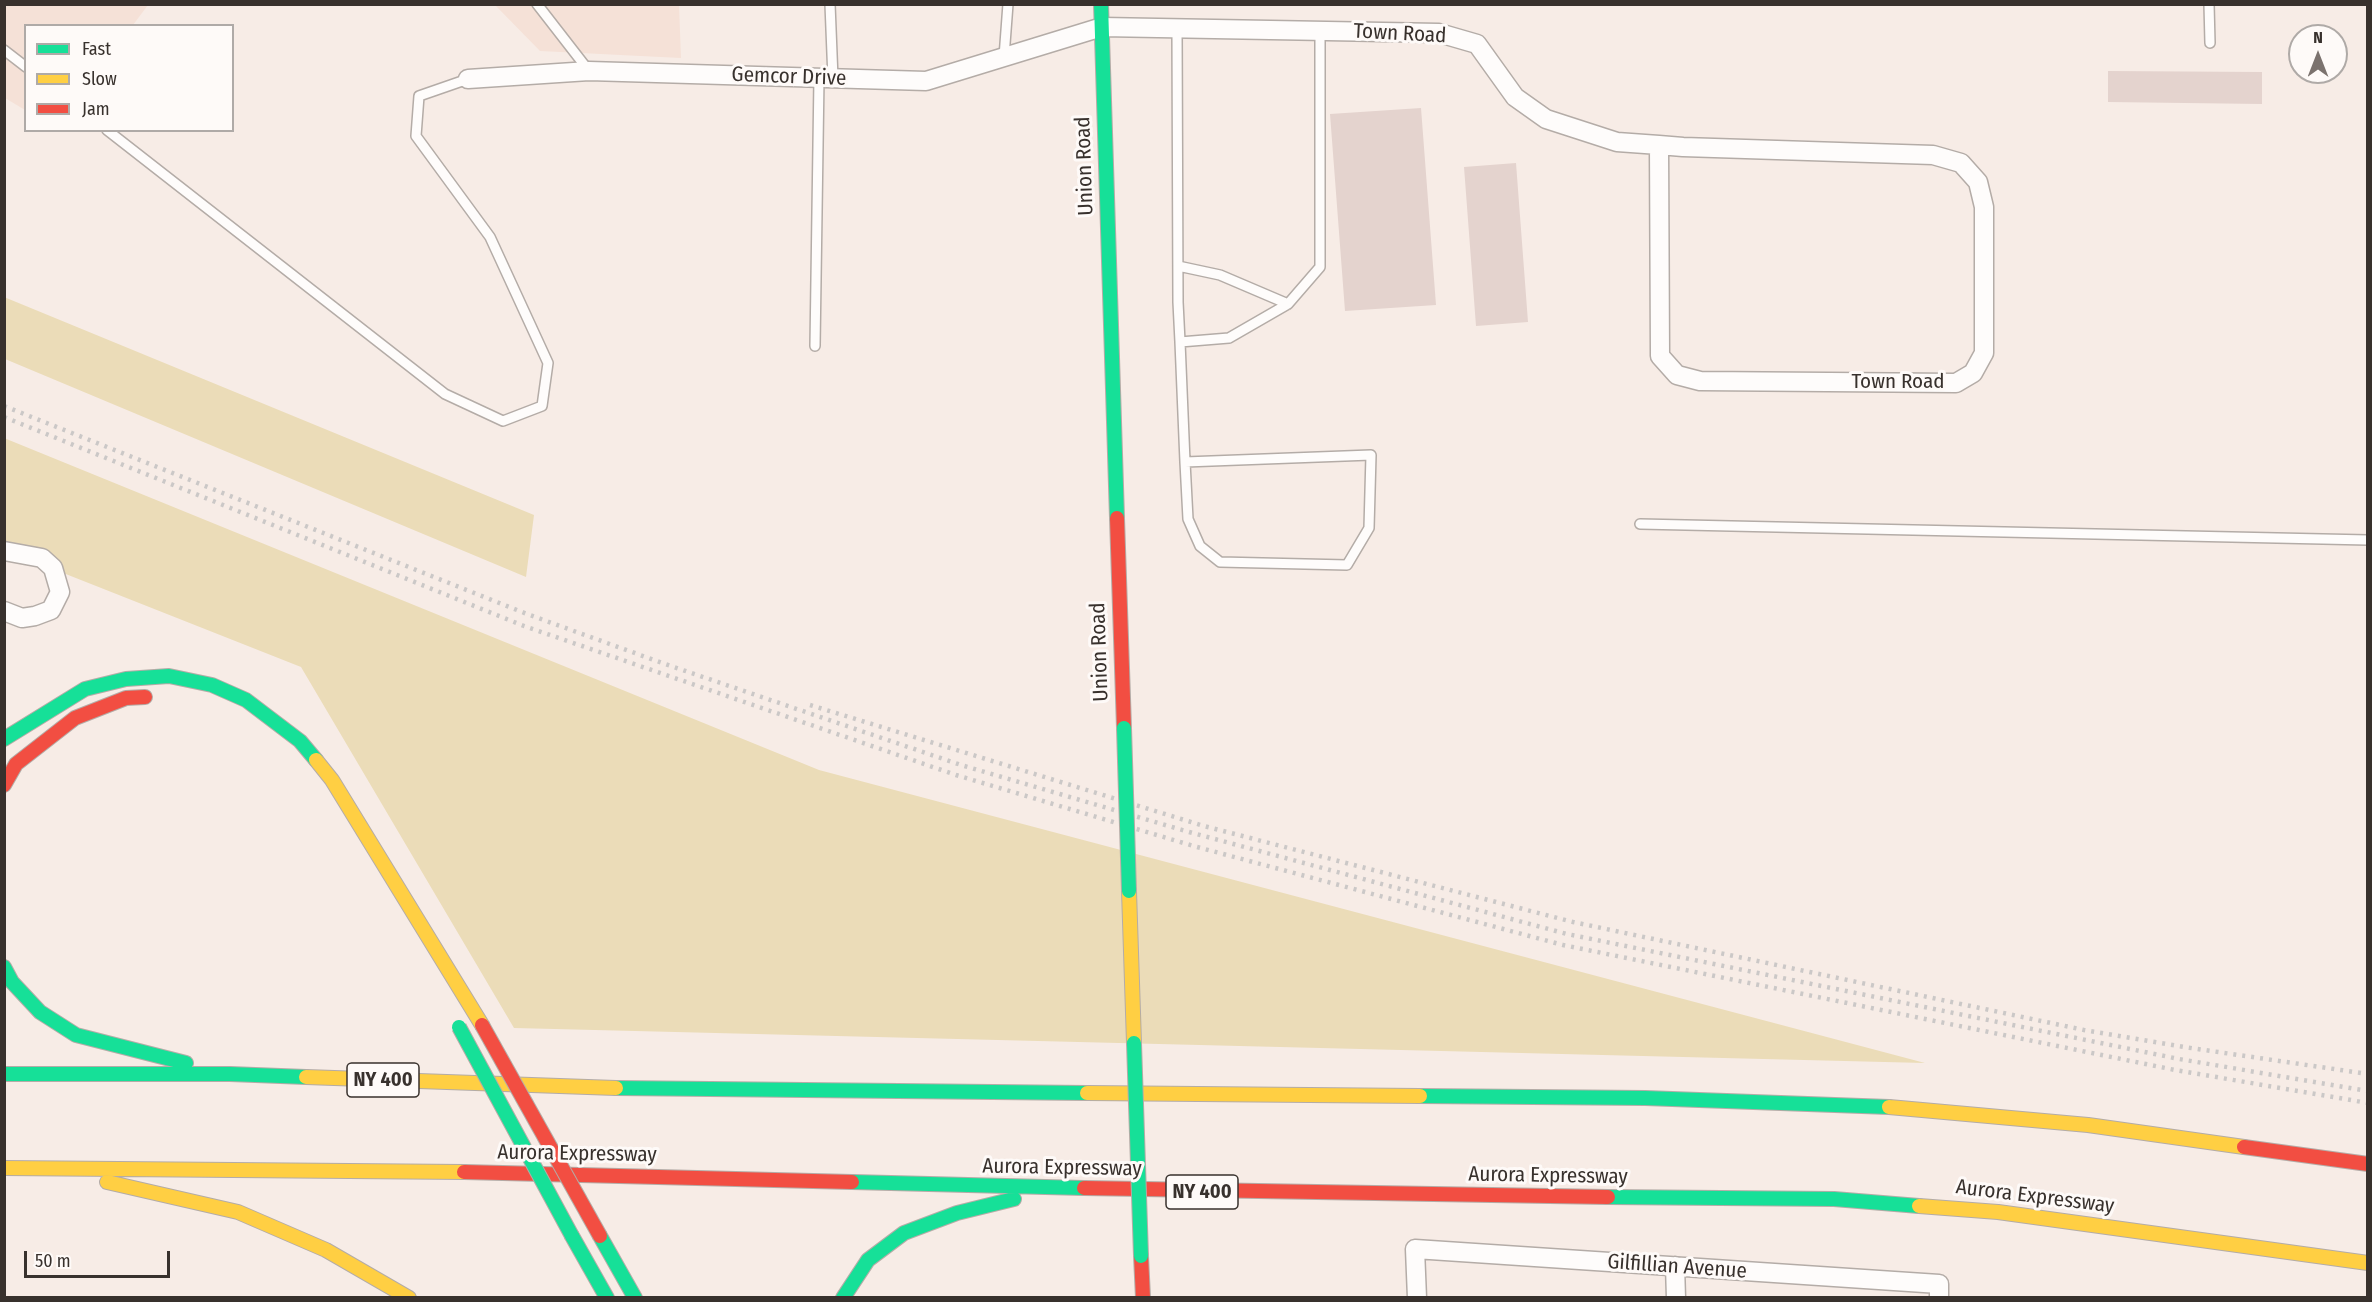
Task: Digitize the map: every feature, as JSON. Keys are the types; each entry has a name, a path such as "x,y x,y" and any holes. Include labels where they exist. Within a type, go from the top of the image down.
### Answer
{"main road":[{"name":"Union Road","path":"1101,4 1143,1298"},
{"path":"4,739 85,689 126,679 169,676 212,685 246,700 300,741 332,780 482,1025 635,1298"},
{"path":"4,786 16,764 75,718 126,698 162,697"},
{"path":"4,967 12,982 40,1012 76,1035 230,1074"},
{"path":"456,1023 607,1298"},
{"name":"NY 400","path":"4,1074 230,1074 592,1088 1645,1098 1926,1108 2088,1125 2367,1164"},
{"name":"Aurora Expressway","path":"4,1168 372,1170 1055,1189 1834,1199 1998,1212 2367,1263"},
{"path":"32,1168 145,1190 238,1212 326,1250 409,1298"},
{"path":"843,1298 868,1260 904,1233 957,1213 1055,1189"}],"street":[{"name":"Gemcor Drive","path":"468,79 589,71 926,81 1102,27"},
{"name":"Town Road","path":"1102,27 1439,33 1477,44 1515,97 1546,120 1617,142 1933,155 1961,163 1978,182 1984,207 1984,353 1973,373 1956,382 1700,381 1677,375 1660,356 1659,145"},
{"path":"4,551 42,558 52,568 60,592 51,610 35,616 22,618 4,611"},
{"name":"Gilfillian Avenue","path":"1417,1298 1415,1249 1675,1266 1939,1291"},
{"path":"1675,1266 1676,1298"}],"lane":[{"path":"537,4 589,71"},
{"path":"815,346 830,4"},
{"path":"1004,57 1008,4"},
{"path":"2209,4 2210,43"},
{"path":"1177,28 1178,266 1180,342 1185,462 1188,519 1200,546 1220,562 1347,565 1369,528 1371,455 1185,462"},
{"path":"1180,342 1229,338 1287,304 1320,267 1320,31"},
{"path":"4,50 24,65"},
{"path":"110,132 445,394 503,421 542,406 548,363 490,237 416,136 419,96 468,79"},
{"path":"1178,266 1220,275 1287,304"},
{"path":"1640,524 2367,540"}],"shaded area":[{"path":"5,5 148,5 134,24 24,24 24,109 5,98"},
{"path":"495,5 679,5 681,58 540,51"},
{"path":"4,297 534,515 526,577 5,359"},
{"path":"4,438 819,770 1925,1063 514,1028 301,667 5,550"}],"building":[{"path":"2108,71 2262,72 2262,104 2108,102"},
{"path":"1421,108 1436,305 1345,311 1330,114"},
{"path":"1516,163 1528,322 1476,326 1464,167"}],"railway":[{"path":"4,406 527,614 665,664 961,765 1189,832 1567,934 2179,1059 2368,1091"},
{"path":"4,417 524,626 956,775 1197,847 1563,945 2175,1070 2368,1103"},
{"path":"810,705 1204,826 1573,922 2084,1030 2368,1074"}],"traffic: fast":[{"path":"1101,4 1117,518"},
{"path":"4,739 85,689 126,679 169,676 212,685 246,700 300,741 316,760"},
{"path":"1124,728 1129,891"},
{"path":"4,967 12,982 40,1012 76,1035 186,1063"},
{"path":"459,1027 572,1236"},
{"path":"1134,1043 1141,1256"},
{"path":"4,1074 230,1074 306,1077"},
{"path":"616,1088 1087,1093"},
{"path":"1420,1096 1645,1098 1889,1107"},
{"path":"852,1182 1084,1188"},
{"path":"1608,1197 1834,1199 1919,1206"},
{"path":"843,1298 868,1260 904,1233 957,1213 1014,1199"},
{"path":"572,1236 607,1298"},
{"path":"600,1236 635,1298"}],"traffic: slow":[{"path":"316,760 332,780 482,1025"},
{"path":"1129,891 1134,1043"},
{"path":"306,1077 616,1088"},
{"path":"1087,1093 1420,1096"},
{"path":"1889,1107 2088,1125 2244,1147"},
{"path":"4,1168 464,1172"},
{"path":"107,1182 238,1212 326,1250 409,1298"},
{"path":"1919,1206 1998,1212 2368,1263"}],"traffic: jam":[{"path":"1117,518 1124,728"},
{"path":"4,785 16,764 75,718 126,698 145,697"},
{"path":"482,1025 600,1236"},
{"path":"2244,1147 2368,1164"},
{"path":"464,1172 852,1182"},
{"path":"1084,1188 1608,1197"},
{"path":"1141,1256 1143,1298"}]}
